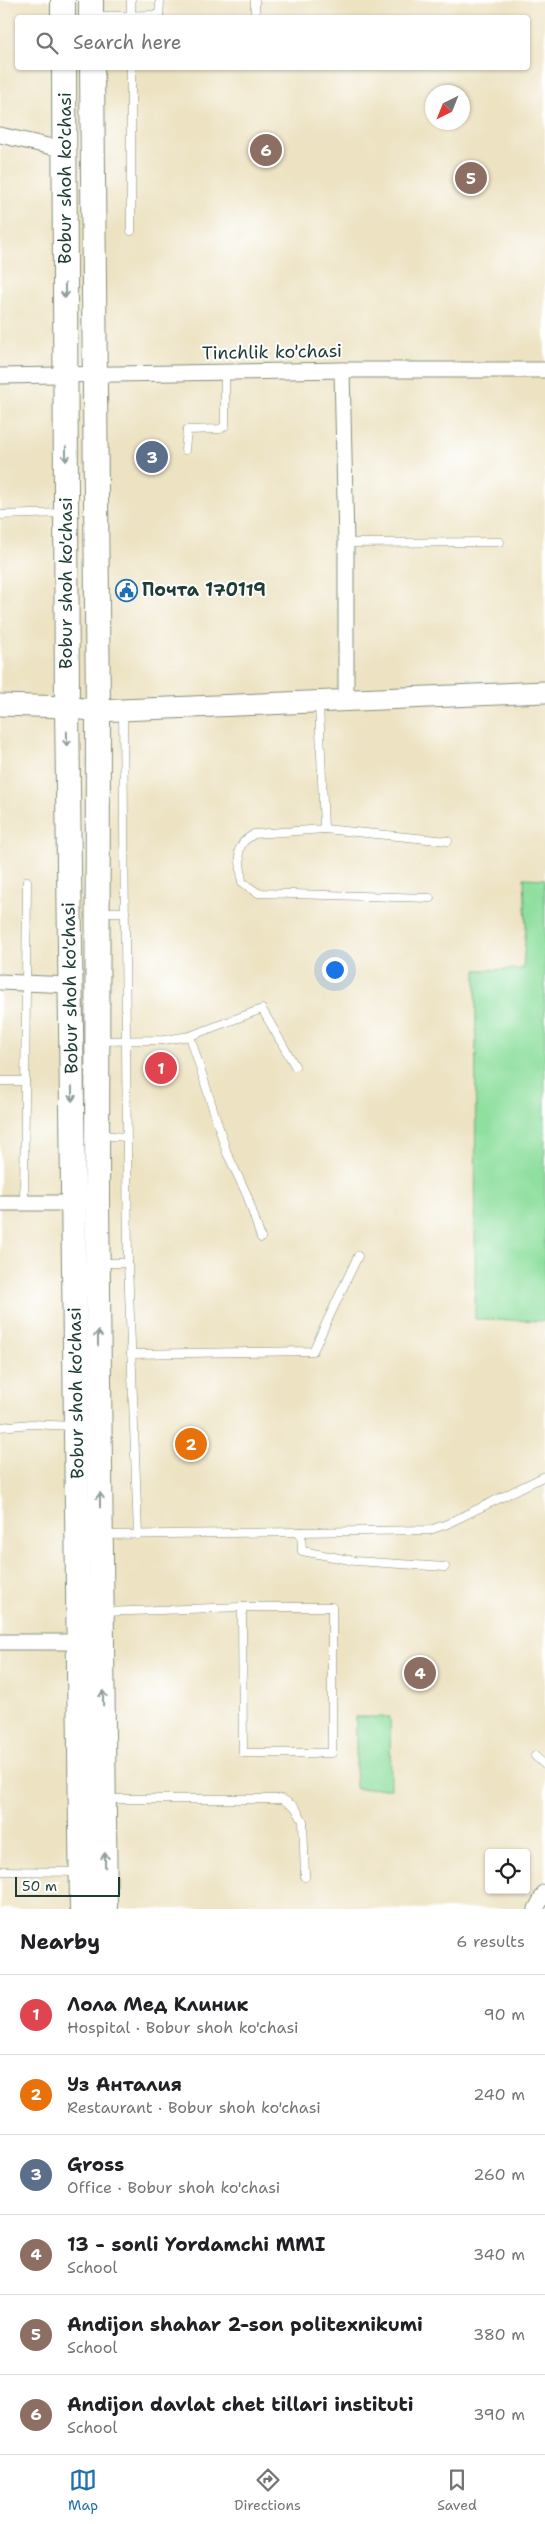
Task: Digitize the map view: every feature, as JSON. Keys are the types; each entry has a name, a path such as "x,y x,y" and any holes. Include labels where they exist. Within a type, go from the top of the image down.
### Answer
{"main road":[{"path":"63,0 64,15"},
{"name":"Bobur shoh ko'chasi","path":"64,70 67,706 77,1426 77,1642 82,1909"},
{"name":"Bobur shoh ko'chasi","path":"92,70 98,711 97,1134 100,1534 106,1909"}],"street":[{"path":"0,136 65,150"},
{"path":"342,370 346,543 346,702"},
{"name":"Tinchlik ko'chasi","path":"0,376 225,371 545,370"},
{"path":"0,705 67,706 98,711 346,702 545,692"},
{"path":"0,982 70,985"},
{"path":"0,1203 73,1203"},
{"path":"0,1642 77,1642"},
{"path":"536,1909 545,1892"}],"lane":[{"path":"131,0 131,15"},
{"path":"160,0 160,15"},
{"path":"255,0 255,14"},
{"path":"91,11 123,15"},
{"path":"130,231 131,70"},
{"path":"185,450 187,430 220,429 226,426 225,371"},
{"path":"0,516 66,513"},
{"path":"346,543 500,542"},
{"path":"318,703 324,829"},
{"path":"123,710 128,1262 138,1535"},
{"path":"430,898 258,893 242,882 239,850 244,841 254,834 324,829 448,841"},
{"path":"24,1203 27,881"},
{"path":"97,912 125,912"},
{"path":"97,1041 164,1040 190,1036 262,1009 295,1066"},
{"path":"190,1036 227,1153 247,1194 261,1238"},
{"path":"0,1081 25,1081"},
{"path":"97,1134 126,1137"},
{"path":"131,1354 313,1352 358,1256"},
{"path":"98,1263 128,1262"},
{"path":"0,1426 31,1424 77,1426"},
{"path":"100,1534 430,1530 447,1524 545,1476"},
{"path":"300,1532 302,1550 355,1561 445,1566"},
{"path":"102,1612 242,1607 332,1607 332,1753 243,1754 242,1607"},
{"path":"535,1756 545,1765"},
{"path":"104,1798 282,1798 295,1807 303,1820 304,1877"},
{"path":"0,1871 81,1872"}],"green space":[{"path":"524,878 545,879 545,1321 475,1319 476,970 523,969 526,926"},
{"path":"356,1717 390,1717 391,1788 356,1789"}],"place":[{"name":"Andijon davlat chet tillari instituti","path":"266,150"},
{"name":"Andijon shahar 2-son politexnikumi","path":"471,178"},
{"name":"Gross","path":"152,457"},
{"name":"Почта 170119","path":"126,590"},
{"name":"Лола Мед Клиник","path":"161,1068"},
{"name":"Уз Анталия","path":"191,1444"},
{"name":"13 - sonli Yordamchi MMI","path":"420,1673"}]}
